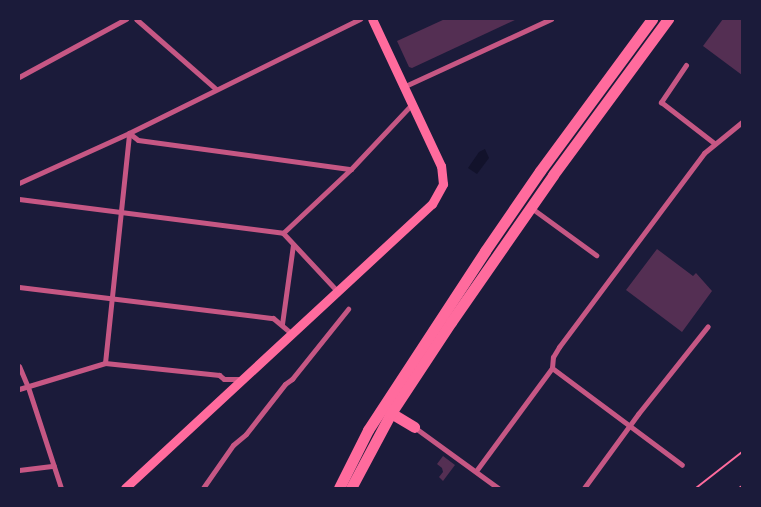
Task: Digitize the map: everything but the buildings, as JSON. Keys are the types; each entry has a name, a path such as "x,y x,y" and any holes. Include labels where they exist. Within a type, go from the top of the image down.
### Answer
{"highway":[{"path":"339,488 368,430 463,285 540,171 652,19"},
{"path":"351,488 392,413 530,207 668,19"},
{"path":"392,413 414,427"}],"main road":[{"path":"126,488 432,204 443,184 441,166 372,19"}],"street":[{"path":"19,77 126,19"},
{"path":"136,19 216,89"},
{"path":"19,183 129,132 360,19"},
{"path":"403,87 551,19"},
{"path":"686,65 661,102 714,143"},
{"path":"283,233 351,169 412,104"},
{"path":"476,471 552,368 553,357 559,347 714,143 742,122"},
{"path":"129,132 138,140 351,169"},
{"path":"105,363 119,213 129,132"},
{"path":"19,199 283,233 337,292"},
{"path":"530,207 596,255"},
{"path":"282,324 293,245"},
{"path":"19,286 273,318 292,334"},
{"path":"203,488 234,445 246,434 348,309"},
{"path":"584,488 708,326"},
{"path":"19,389 105,363 219,375 224,379 244,379"},
{"path":"19,366 28,387 61,488"},
{"path":"552,368 682,465"},
{"path":"414,427 498,488"},
{"path":"19,470 54,466"}],"path":[{"path":"696,488 742,452"}],"shaded area":[{"path":"485,149 489,158 477,174 468,168 479,152"}]}
